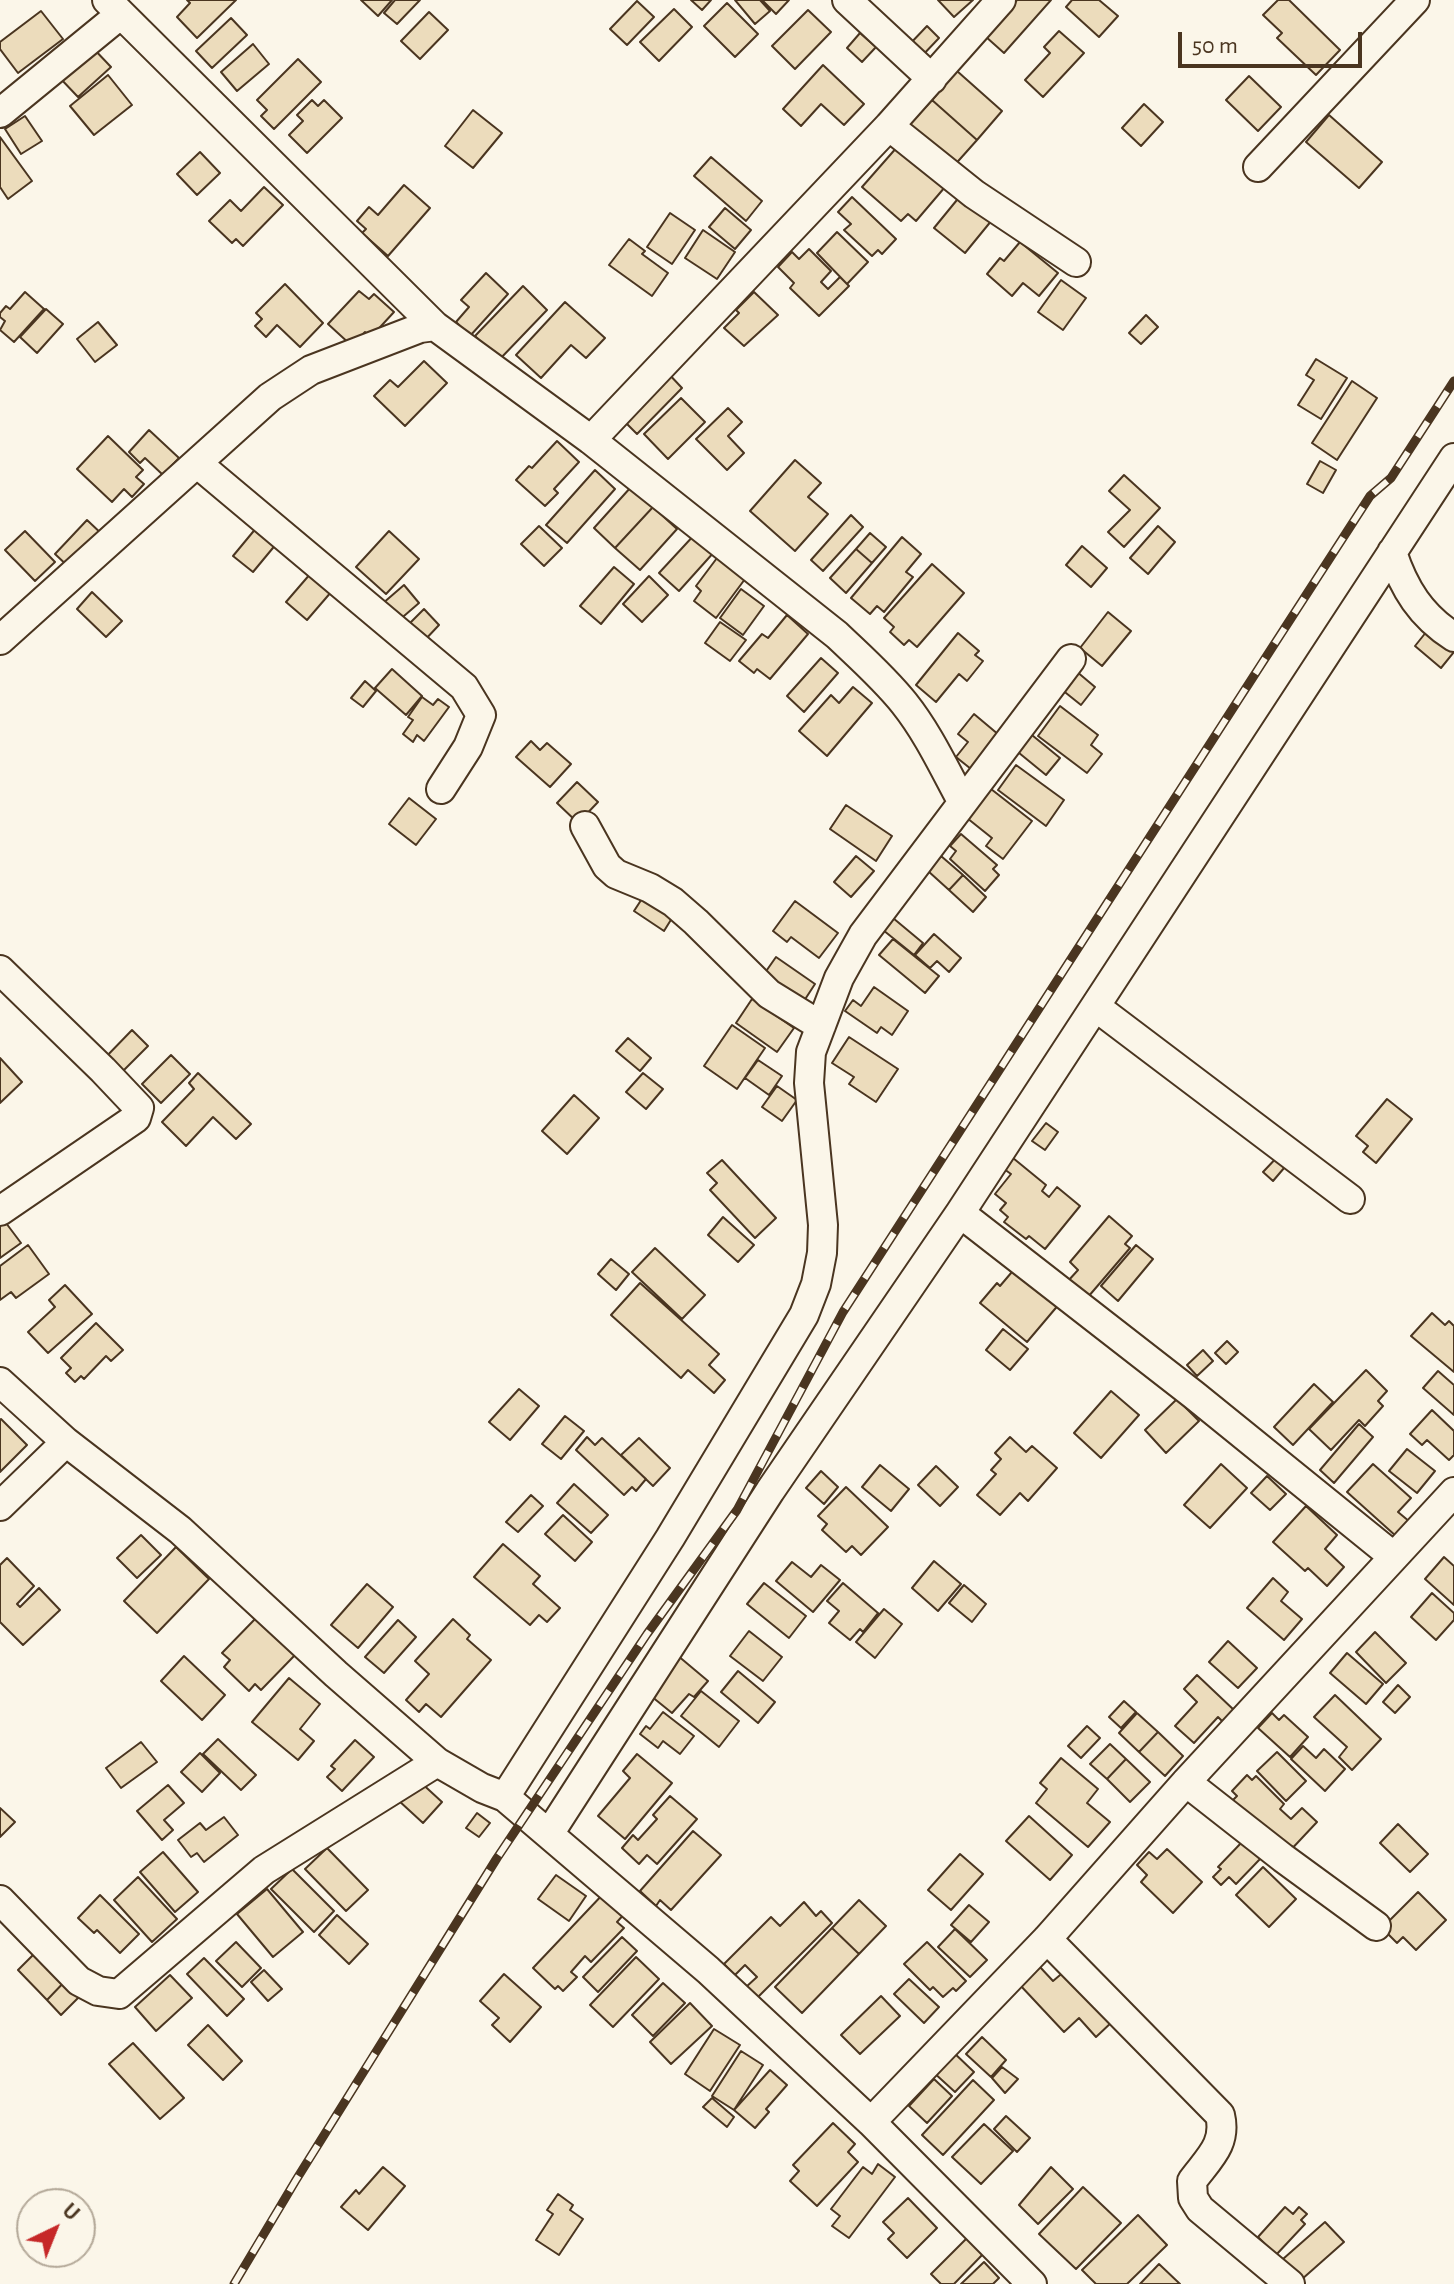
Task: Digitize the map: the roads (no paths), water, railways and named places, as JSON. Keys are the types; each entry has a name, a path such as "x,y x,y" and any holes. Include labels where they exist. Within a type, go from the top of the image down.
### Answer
{"street":[{"path":"847,0 932,79"},
{"path":"591,440 889,126 1001,0"},
{"path":"1258,167 1415,0"},
{"path":"0,113 114,7 435,326 591,440 837,635 904,703 962,801"},
{"path":"889,126 974,194 1076,262"},
{"path":"0,640 290,382 311,370 420,328 435,326"},
{"path":"549,1834 770,1491 960,1213 1454,458"},
{"path":"198,464 464,687 481,715 468,747 441,789"},
{"path":"1392,552 1401,580 1418,607 1454,637"},
{"path":"505,1797 670,1538 804,1315 816,1284 823,1225 809,1083 811,1052 839,978 863,935 1071,659"},
{"path":"585,826 607,866 616,874 650,888 673,902 769,994 821,1026"},
{"path":"0,970 103,1070 139,1108 139,1113 0,1211"},
{"path":"1096,1007 1350,1199"},
{"path":"960,1213 1194,1395 1394,1557"},
{"path":"0,1382 66,1442 180,1530 437,1762 469,1782 505,1797 708,1970 871,2122 1032,2284"},
{"path":"0,1506 66,1442"},
{"path":"871,2122 1047,1939 1186,1782 1454,1492"},
{"path":"0,1900 79,1981 98,1991 119,1994 264,1870 437,1762"},
{"path":"1186,1782 1376,1926"},
{"path":"1047,1939 1220,2115 1224,2132 1192,2181 1193,2198 1200,2209 1290,2284"}],"railway":[{"path":"234,2284 497,1858 647,1634 737,1510 843,1312 1370,496 1391,478 1454,381"}]}
